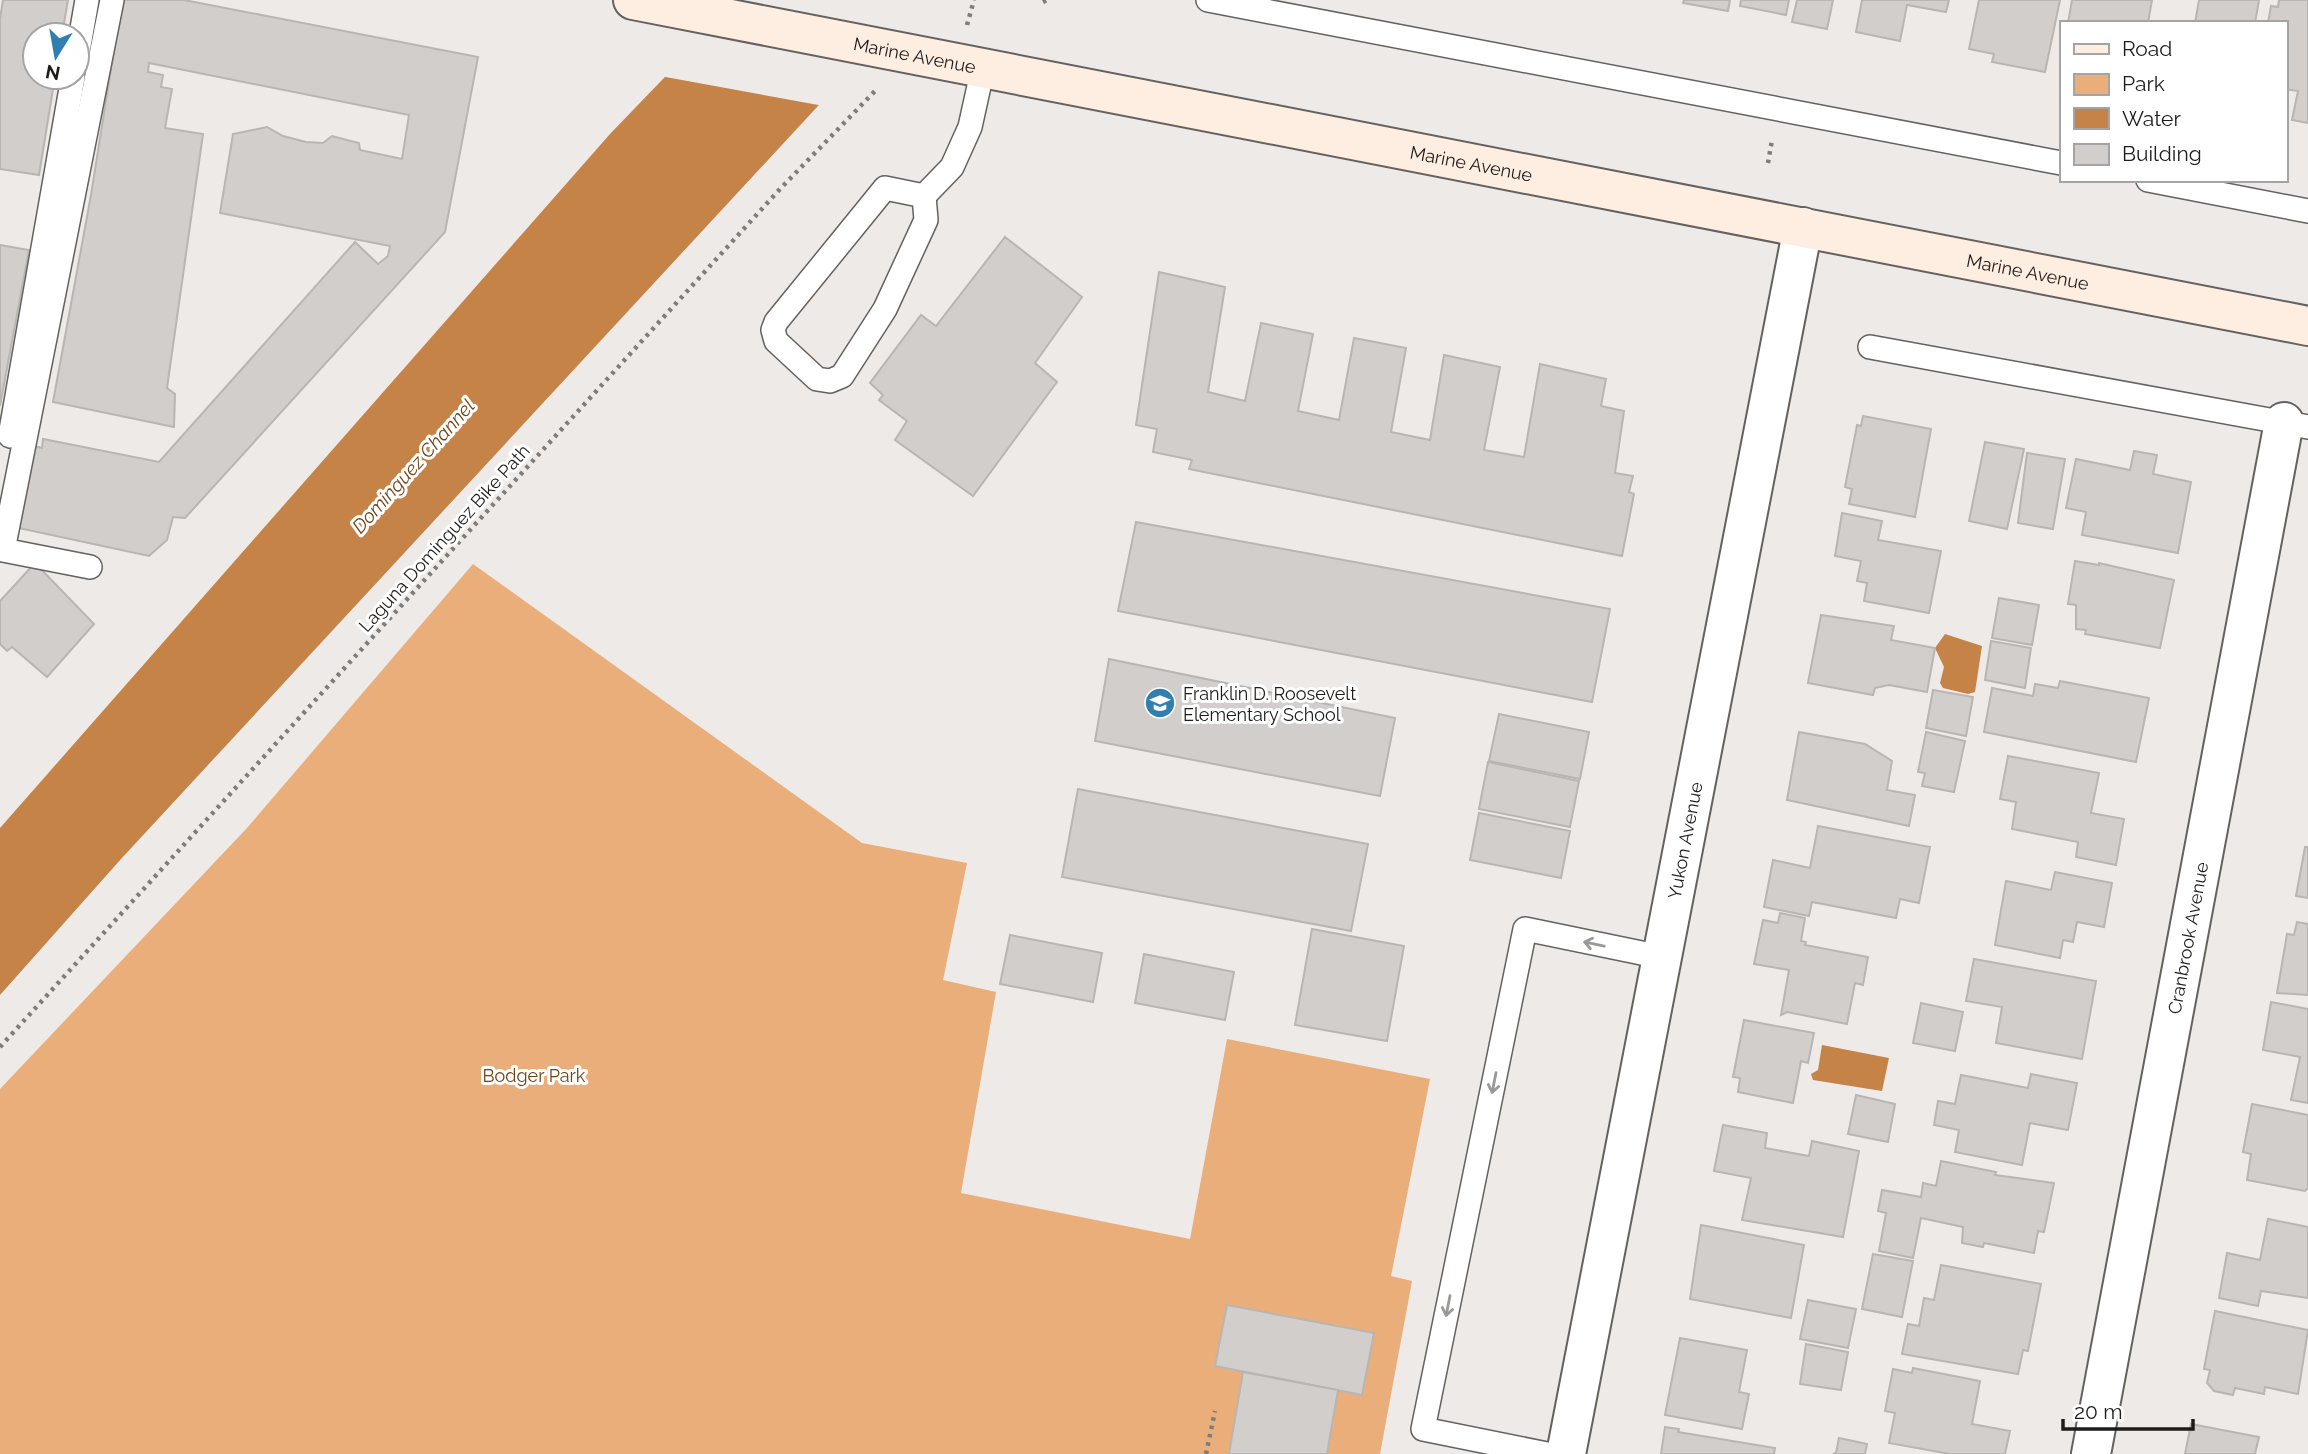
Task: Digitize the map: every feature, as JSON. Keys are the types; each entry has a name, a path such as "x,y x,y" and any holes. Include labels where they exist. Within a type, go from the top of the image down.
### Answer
{"main road":[{"name":"Marine Avenue","path":"633,0 704,9 901,52 2308,326"}],"street":[{"name":"Yukon Avenue","path":"1566,1454 1803,227"},
{"name":"Cranbrook Avenue","path":"2091,1454 2296,424"}],"lane":[{"path":"83,21 87,0"},
{"path":"90,567 3,550 112,0"},
{"path":"1208,0 2060,163"},
{"path":"924,196 885,188 877,194 776,322 773,330 776,341 817,379 830,381 842,376 886,309 926,220 924,196 953,167 970,127 983,68"},
{"path":"0,491 71,91"},
{"path":"2158,182 2308,211"},
{"path":"1870,346 2296,424"},
{"path":"1547,1454 1423,1429 1525,929 1661,957"}],"path":[{"name":"Laguna Dominguez Bike Path","path":"0,1046 780,189 824,147 901,52"},
{"path":"1768,163 1772,140"},
{"path":"1206,1454 1215,1411"}],"green space":[{"name":"Bodger Park","path":"473,564 862,843 967,863 943,980 996,992 961,1193 1190,1239 1227,1039 1430,1079 1391,1276 1412,1281 1380,1454 0,1454 0,1089 247,828"}],"water":[{"name":"Dominguez Channel","path":"739,0 916,0 121,859 0,995 0,828 610,134"},
{"path":"1945,634 1982,646 1975,692 1968,694 1943,688 1940,683 1944,667 1935,648"},
{"path":"1822,1045 1889,1058 1882,1091 1813,1080 1811,1074 1818,1070"}],"pier":[{"path":"734,0 919,0 824,106 660,76"}],"building":[{"path":"3,0 68,0 64,21 21,21 21,91 53,91 39,175 0,169 0,19"},
{"path":"122,0 184,0 478,57 445,232 185,518 173,517 167,540 149,556 14,527 30,445 42,448 43,439 159,462 355,242 378,264 388,256 390,246 220,213 233,134 267,127 283,136 306,142 323,143 332,136 359,143 360,150 402,159 409,115 149,63 148,72 163,75 161,87 172,89 165,128 203,134 167,388 175,394 174,427 53,402 91,195"},
{"path":"1684,0 1730,0 1728,11 1683,3"},
{"path":"1741,0 1789,0 1786,15 1740,6"},
{"path":"1797,0 1833,0 1827,29 1792,22"},
{"path":"1862,0 1949,0 1946,12 1907,5 1900,41 1856,32"},
{"path":"1979,0 2060,0 2045,72 1992,62 1994,54 1969,49"},
{"path":"2072,0 2152,0 2148,21 2068,21"},
{"path":"2199,0 2259,0 2255,21 2195,21"},
{"path":"2279,0 2308,0 2308,123 2292,120 2298,91 2287,89 2287,21 2268,21 2271,6 2278,7"},
{"path":"1005,237 1082,297 1035,363 1057,382 973,496 895,440 907,421 879,400 883,395 870,383 921,315 936,326"},
{"path":"0,245 29,250 0,406"},
{"path":"1159,272 1225,287 1208,392 1245,401 1261,323 1313,334 1298,411 1339,420 1354,338 1406,348 1391,432 1430,440 1444,355 1500,367 1484,450 1524,457 1540,364 1606,379 1601,406 1624,411 1615,473 1633,476 1629,492 1634,494 1622,556 1189,469 1192,460 1153,452 1157,429 1136,425"},
{"path":"1863,416 1931,429 1915,517 1849,504 1852,489 1845,487 1857,425 1861,426"},
{"path":"1985,442 2024,449 2007,529 1969,521"},
{"path":"2134,451 2157,455 2153,474 2191,482 2178,553 2082,535 2086,512 2066,508 2076,459 2130,470"},
{"path":"2027,453 2065,459 2053,529 2018,523"},
{"path":"1842,513 1882,521 1878,540 1941,551 1929,613 1864,601 1867,583 1857,581 1861,561 1835,556"},
{"path":"1136,522 1610,609 1592,702 1118,611"},
{"path":"2075,561 2099,563 2174,580 2160,648 2085,634 2086,630 2076,629 2076,605 2068,604"},
{"path":"35,563 94,624 47,677 12,647 7,651 0,644 0,601"},
{"path":"1999,598 2039,605 2032,645 1992,638"},
{"path":"1821,615 1894,626 1891,640 1935,648 1927,692 1889,685 1875,688 1873,695 1808,683"},
{"path":"1991,641 2031,648 2025,688 1985,680"},
{"path":"1109,659 1395,718 1380,796 1095,741"},
{"path":"2060,681 2149,698 2136,762 1984,732 1992,688 2033,696 2035,684 2058,688"},
{"path":"1933,690 1973,697 1966,736 1926,728"},
{"path":"1499,714 1589,732 1580,779 1489,761"},
{"path":"1799,732 1865,744 1892,761 1887,790 1915,795 1909,826 1787,800"},
{"path":"1926,732 1965,741 1954,792 1922,786 1925,773 1918,772"},
{"path":"2008,756 2099,773 2091,813 2124,819 2116,865 2076,857 2078,842 2012,829 2016,802 2000,799"},
{"path":"1488,762 1579,781 1570,827 1479,809"},
{"path":"1078,789 1368,844 1351,931 1062,877"},
{"path":"1479,813 1570,831 1561,878 1470,860"},
{"path":"1818,826 1930,847 1919,903 1900,899 1896,918 1812,902 1809,916 1764,907 1773,860 1810,868"},
{"path":"2305,847 2308,847 2308,898 2296,896"},
{"path":"2055,872 2112,883 2104,927 2077,922 2073,942 2063,940 2060,958 1995,945 2006,881 2051,890"},
{"path":"1780,913 1805,918 1801,941 1806,942 1805,945 1868,957 1863,985 1855,983 1847,1024 1787,1012 1781,1015 1789,970 1754,964 1763,920 1778,923"},
{"path":"2297,922 2308,924 2308,995 2277,993 2287,934 2294,935"},
{"path":"1312,929 1404,946 1387,1041 1295,1025"},
{"path":"1010,935 1102,953 1093,1002 1000,984"},
{"path":"1144,954 1234,972 1225,1020 1135,1003"},
{"path":"1974,959 2096,981 2082,1059 1996,1043 2002,1007 1966,1001"},
{"path":"2271,1002 2308,1009 2308,1103 2291,1100 2300,1057 2263,1050"},
{"path":"1921,1003 1963,1012 1955,1051 1913,1043"},
{"path":"1744,1020 1814,1033 1808,1063 1801,1061 1793,1103 1738,1092 1740,1078 1733,1077"},
{"path":"2031,1074 2077,1083 2068,1130 2030,1123 2022,1165 1955,1152 1959,1130 1934,1125 1938,1101 1955,1104 1961,1075 2028,1088"},
{"path":"1856,1095 1895,1104 1888,1142 1848,1134"},
{"path":"2252,1104 2308,1115 2308,1188 2305,1191 2247,1180 2251,1154 2243,1152"},
{"path":"1723,1125 1767,1133 1765,1148 1809,1156 1812,1141 1859,1151 1843,1237 1742,1220 1751,1178 1714,1171"},
{"path":"1941,1161 1996,1172 1995,1175 2054,1183 2044,1232 2038,1231 2034,1253 1984,1243 1983,1247 1962,1243 1963,1227 1921,1218 1913,1258 1879,1251 1886,1213 1878,1211 1882,1190 1921,1197 1923,1183 1936,1186"},
{"path":"2268,1219 2308,1227 2308,1298 2261,1291 2258,1306 2219,1298 2227,1253 2260,1260"},
{"path":"1701,1225 1804,1245 1791,1318 1690,1299"},
{"path":"1873,1254 1913,1261 1902,1317 1862,1309"},
{"path":"1941,1265 2041,1284 2028,1351 2023,1350 2018,1374 1902,1354 1908,1324 1919,1326 1924,1298 1934,1300"},
{"path":"1808,1300 1856,1309 1848,1348 1800,1339"},
{"path":"1227,1305 1374,1333 1362,1395 1215,1366"},
{"path":"2215,1311 2308,1330 2298,1394 2265,1387 2264,1394 2235,1388 2233,1395 2214,1391 2207,1383 2210,1370 2204,1369"},
{"path":"1680,1338 1747,1350 1739,1392 1749,1394 1742,1429 1665,1415"},
{"path":"1806,1344 1848,1352 1841,1390 1800,1384"},
{"path":"1913,1368 1980,1381 1972,1424 2010,1431 2005,1454 1950,1454 1889,1443 1895,1413 1885,1411 1893,1369 1912,1373"},
{"path":"1243,1372 1338,1390 1327,1454 1229,1454"},
{"path":"2191,1424 2259,1437 2255,1454 2185,1454"},
{"path":"1665,1427 1679,1429 1678,1432 1775,1448 1774,1454 1661,1454"},
{"path":"1839,1438 1867,1444 1865,1454 1833,1454 1836,1453"}],"place":[{"name":"Franklin D. Roosevelt Elementary School","path":"1160,703"}]}
